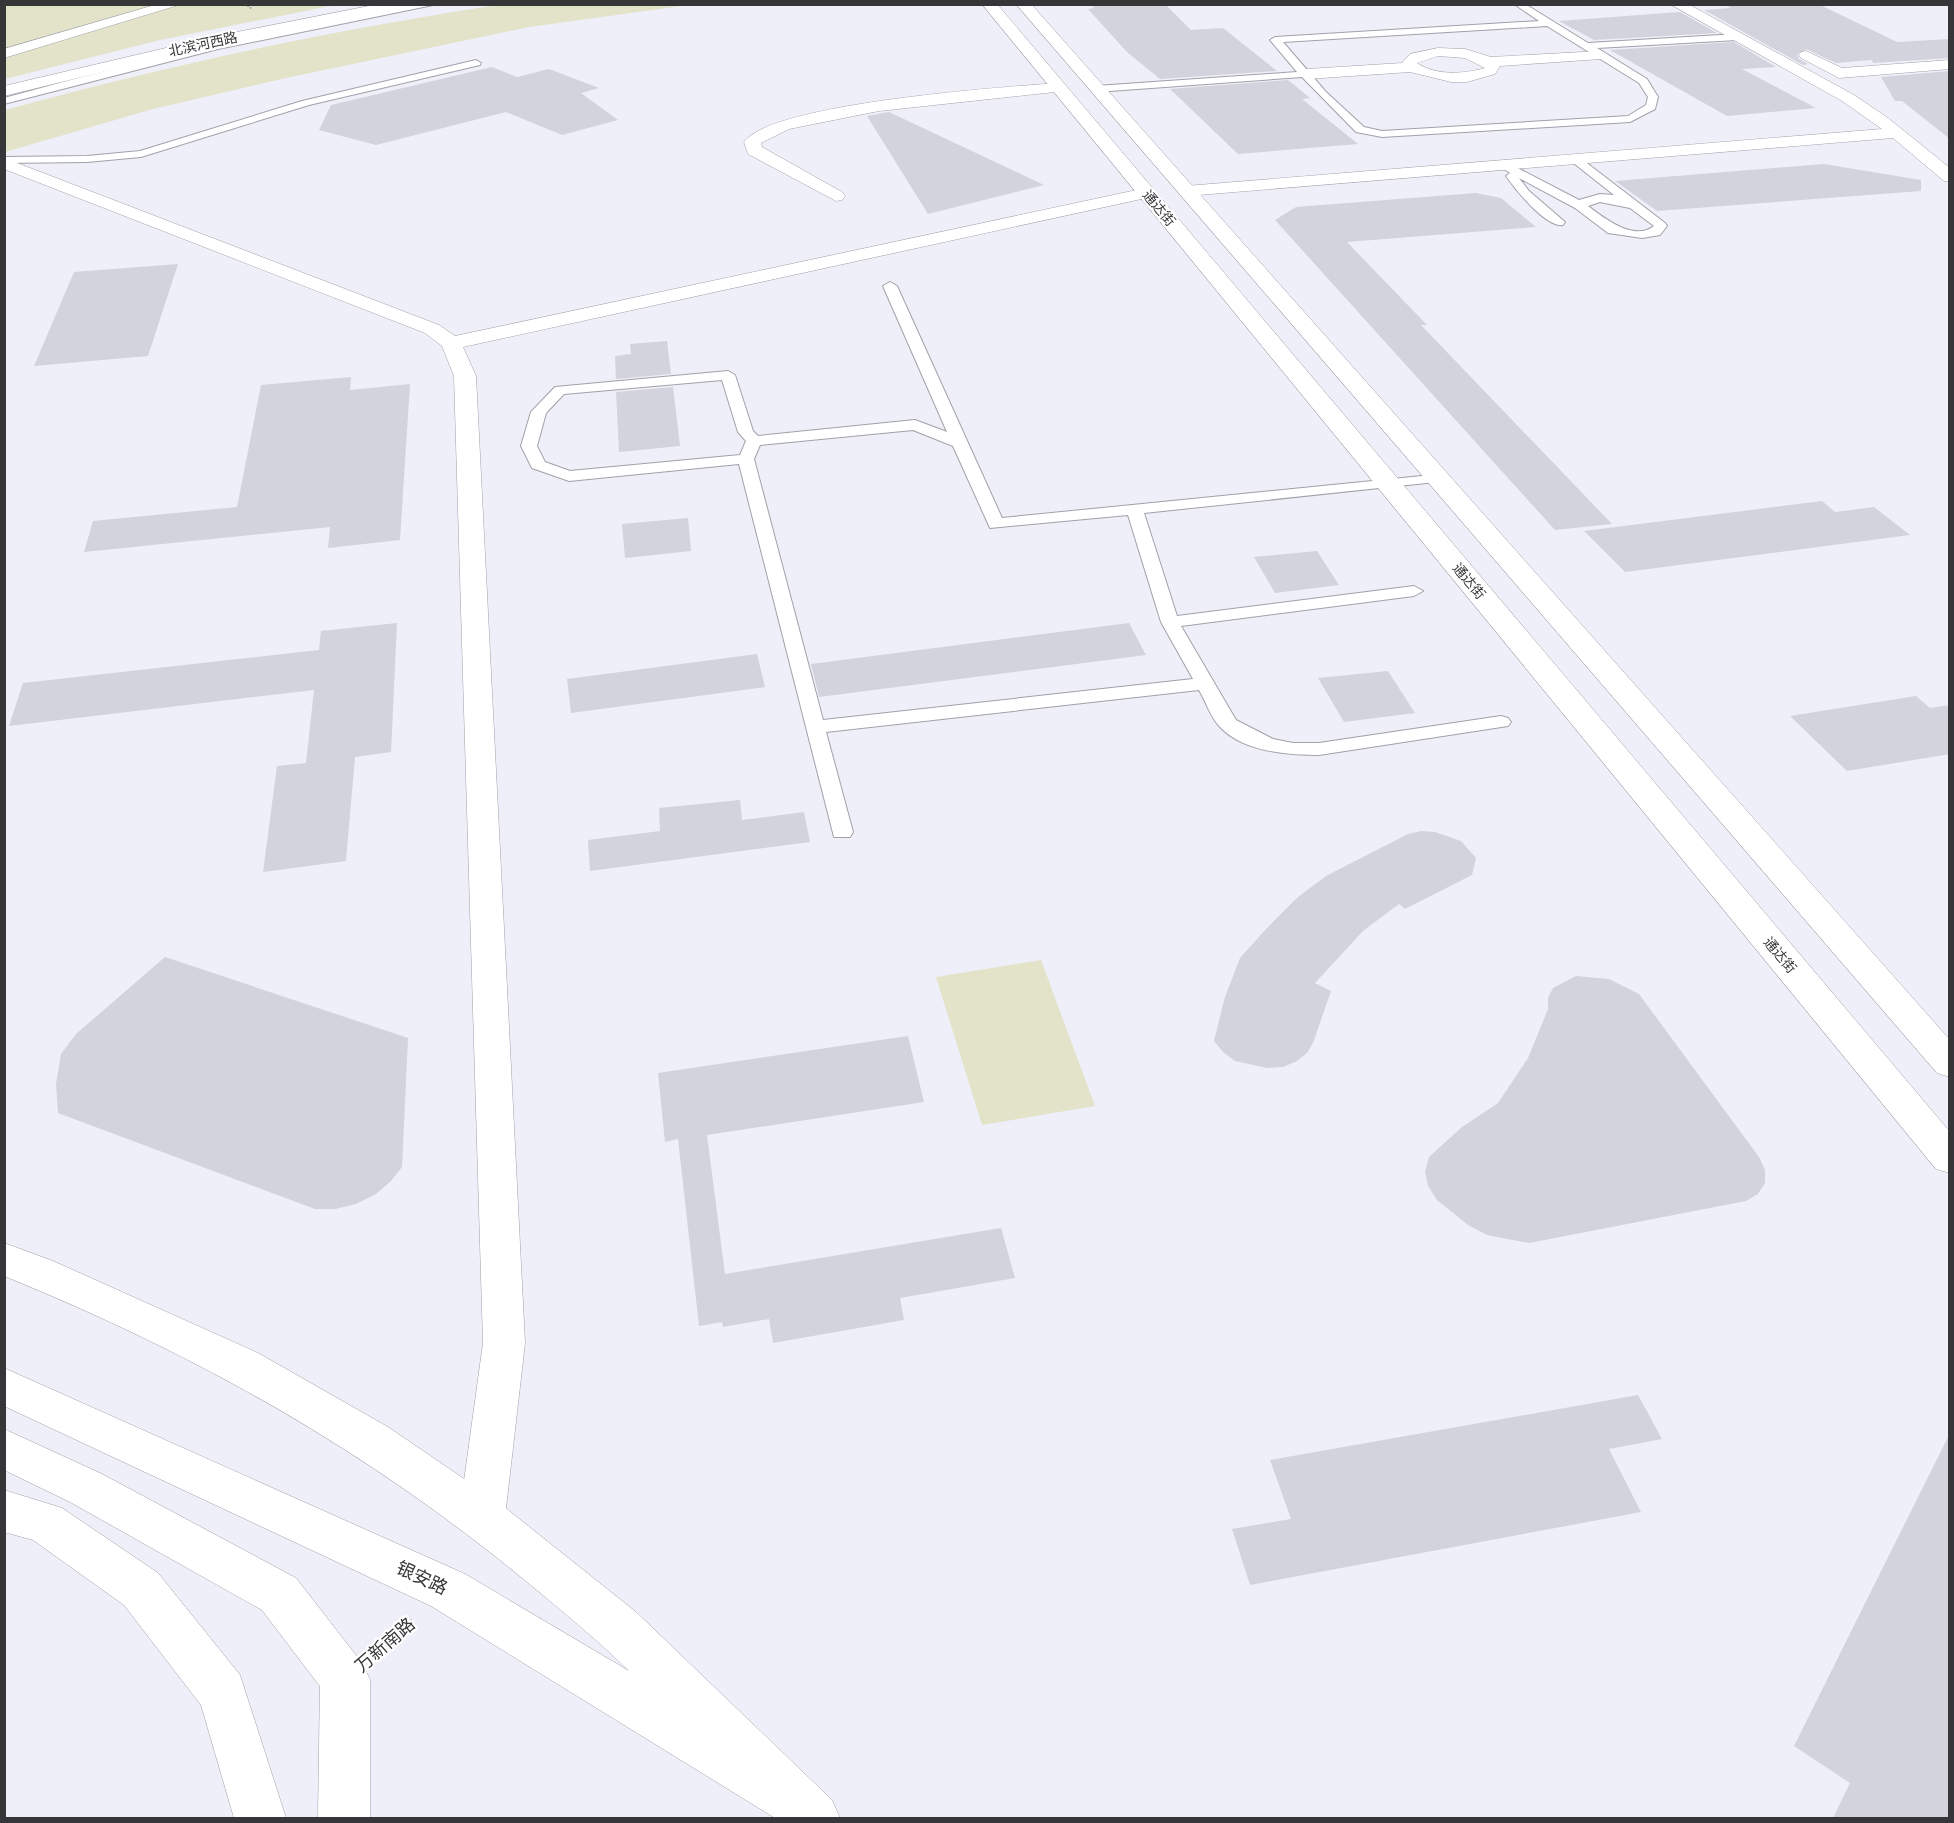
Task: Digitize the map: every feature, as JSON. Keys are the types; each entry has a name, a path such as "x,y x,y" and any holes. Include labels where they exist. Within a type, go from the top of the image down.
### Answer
{"main road":[{"path":"4,54 175,4"},
{"name":"北滨河西路","path":"4,80 160,40 350,4"},
{"name":"北滨河西路","path":"4,91 217,40 403,4"},
{"name":"通达街","path":"989,4 1950,1159"},
{"path":"1023,4 1950,1064"},
{"path":"1677,4 1848,98 1950,177"},
{"path":"1789,46 1839,73 1950,64"},
{"path":"1412,67 1409,62 1412,58 1435,52 1467,54 1490,62 1601,55"},
{"path":"1306,74 1412,67 1434,75 1467,77 1490,71 1493,67 1490,62"},
{"path":"836,196 754,150 752,142 761,133 781,126 873,105 931,97 1059,88"},
{"path":"1186,191 1896,133"},
{"path":"4,162 432,329 451,343 465,376 504,1343 482,1517"},
{"path":"451,343 1146,193"},
{"path":"4,1259 243,1366 372,1442 482,1517 619,1628 801,1807"},
{"name":"银安路","path":"4,1386 448,1590 801,1807"},
{"path":"4,1448 86,1488 279,1594 345,1680"},
{"path":"4,1510 46,1524 141,1589 222,1692 260,1818"},
{"name":"万新南路","path":"344,1818 345,1680"}],"lane":[{"path":"4,101 104,73 237,42 434,4"},
{"path":"1518,4 1587,46 1643,81 1653,97 1651,107 1630,119 1382,134 1360,130 1322,94 1275,40 1549,23"},
{"path":"1587,46 1737,37"},
{"path":"1633,53 1681,49 1693,40"},
{"path":"4,162 87,159 141,154 306,103 476,63"},
{"path":"1096,89 1306,74"},
{"path":"1504,165 1579,205 1612,230 1642,234 1660,229 1659,223 1575,159"},
{"path":"1504,165 1525,194 1559,222"},
{"path":"1579,205 1599,199 1630,202"},
{"path":"890,286 996,524 1436,477"},
{"path":"746,459 569,476 538,465 529,446 539,412 560,390 728,375 746,432 754,441"},
{"path":"754,441 915,425 960,442"},
{"path":"754,441 746,459 842,832"},
{"path":"1134,509 1170,622 1228,724 1245,735 1268,744 1293,749 1319,749 1502,722"},
{"path":"1170,622 1414,591"},
{"path":"815,727 1204,684"}],"path":[{"name":"万新南路","path":"345,1680 448,1590"}],"green space":[{"path":"505,4 689,5 529,27 286,78 153,109 5,152 5,110 191,63 379,25"},
{"path":"5,5 335,5 160,40 5,79"},
{"path":"1041,960 1095,1106 982,1125 936,977"}],"building":[{"path":"1091,4 1165,4 1191,30 1223,28 1277,71 1160,79 1127,52 1088,9 1094,8"},
{"path":"1723,4 1818,4 1897,42 1950,39 1950,58 1836,63 1806,49 1797,54 1799,59 1808,64 1803,65 1704,10 1731,8"},
{"path":"1680,12 1717,33 1594,40 1559,21"},
{"path":"1734,42 1776,67 1742,69 1816,108 1727,116 1610,50"},
{"path":"492,67 517,77 549,69 599,88 581,93 618,120 562,135 506,112 376,145 319,130 331,105"},
{"path":"1950,71 1950,139 1902,101 1895,101 1881,77"},
{"path":"1288,80 1310,98 1302,99 1358,144 1238,154 1170,89"},
{"path":"889,112 1044,185 928,214 867,116"},
{"path":"1824,164 1921,180 1921,191 1657,211 1615,181"},
{"path":"1476,193 1501,198 1536,227 1347,242 1427,325 1421,325 1612,524 1555,530 1275,220 1296,207"},
{"path":"178,264 148,356 34,366 74,272"},
{"path":"667,341 671,374 616,379 615,356 631,354 630,344"},
{"path":"351,377 350,390 410,384 400,540 328,548 330,527 84,552 93,521 237,507 261,385"},
{"path":"673,387 680,446 619,452 616,392"},
{"path":"1822,501 1835,512 1874,507 1910,535 1625,572 1584,531"},
{"path":"688,518 691,551 625,558 622,524"},
{"path":"1317,551 1339,585 1275,593 1254,557"},
{"path":"397,623 391,752 355,757 346,861 263,872 277,766 306,763 314,690 9,726 23,683 319,650 321,631"},
{"path":"1129,623 1146,655 819,697 811,664"},
{"path":"757,654 765,687 571,713 567,679"},
{"path":"1388,671 1415,713 1344,722 1318,678"},
{"path":"1916,696 1930,708 1950,705 1950,754 1847,771 1790,716"},
{"path":"740,800 742,820 804,812 810,842 590,871 588,840 660,831 659,808"},
{"path":"1421,831 1435,832 1461,841 1476,858 1472,875 1405,909 1399,904 1363,931 1315,983 1331,991 1313,1043 1307,1053 1297,1061 1283,1067 1267,1068 1235,1061 1223,1052 1214,1041 1225,997 1240,958 1298,897 1326,876 1408,834"},
{"path":"165,957 408,1038 402,1167 391,1181 376,1194 356,1204 335,1209 315,1209 58,1113 56,1084 61,1054 76,1034"},
{"path":"1576,976 1609,979 1639,994 1759,1157 1765,1170 1765,1183 1758,1194 1746,1201 1529,1243 1487,1235 1468,1225 1437,1200 1428,1186 1425,1171 1429,1157 1462,1127 1498,1103 1528,1058 1548,1009 1548,998 1553,988"},
{"path":"908,1036 924,1102 707,1135 725,1274 1001,1228 1015,1278 900,1298 904,1320 773,1343 769,1319 723,1327 722,1322 699,1326 678,1139 665,1142 658,1073"},
{"path":"1638,1395 1662,1439 1609,1449 1641,1512 1250,1585 1232,1529 1291,1519 1270,1460"},
{"path":"1950,1433 1950,1818 1833,1818 1850,1783 1794,1746"}]}
